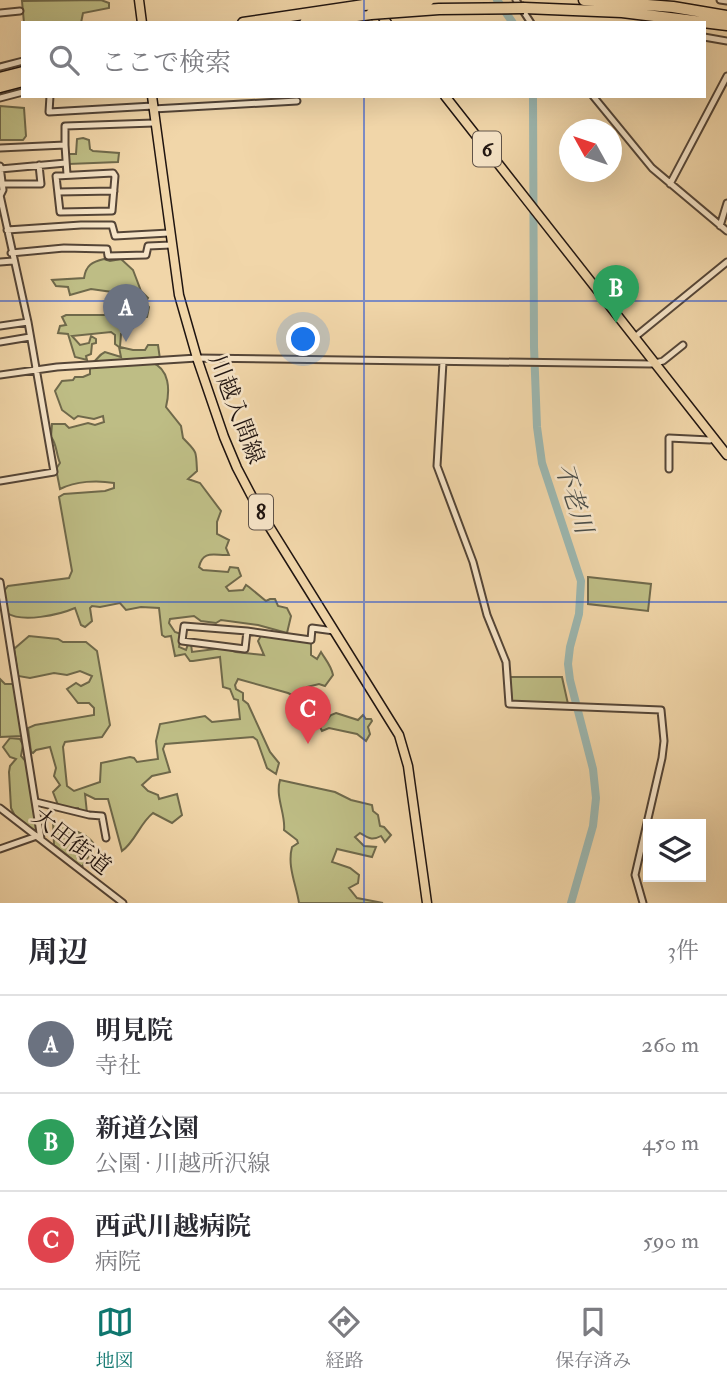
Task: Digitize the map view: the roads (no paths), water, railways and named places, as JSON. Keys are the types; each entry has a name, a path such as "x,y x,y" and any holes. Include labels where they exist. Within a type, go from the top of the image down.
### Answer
{"highway":[{"path":"255,21 367,2 429,0"},
{"path":"584,0 673,7 727,16"},
{"path":"320,21 371,14 520,4 695,21"},
{"path":"706,22 727,25"},
{"path":"0,78 21,73"},
{"path":"0,87 21,82"}],"main road":[{"path":"139,0 142,21"},
{"path":"367,2 385,21"},
{"name":"川越入間線","path":"152,98 179,295 197,358 237,468 259,510 390,719 404,749 427,903"},
{"name":"6","path":"448,98 727,455"}],"street":[{"path":"720,0 727,1"},
{"path":"520,4 530,21"},
{"path":"0,13 20,11"},
{"path":"706,37 727,41"},
{"path":"0,66 21,61"},
{"path":"670,184 727,76"},
{"path":"0,98 21,93"},
{"path":"50,98 49,112 297,101"},
{"path":"595,98 637,151 670,184 727,231"},
{"path":"67,175 65,126 155,123"},
{"path":"0,148 65,145"},
{"path":"0,481 54,472 28,322 0,199 0,167 66,163"},
{"path":"2,184 41,184 39,165"},
{"path":"40,176 113,173 112,211 60,212 56,176"},
{"path":"58,192 114,191"},
{"path":"720,226 727,203"},
{"path":"7,230 113,225 115,236 169,233"},
{"path":"0,240 8,239"},
{"path":"0,262 12,257 80,248 107,249 108,256 146,255 148,246 171,245"},
{"path":"635,337 727,262"},
{"path":"0,327 28,322"},
{"path":"0,342 30,337"},
{"path":"0,374 121,361 197,358 656,364 683,345"},
{"path":"443,362 437,466 473,562 487,615 506,662 509,704 661,710 664,741 662,758 635,875 643,903"},
{"path":"669,469 669,438 714,438"},
{"path":"0,582 36,802 39,838 0,849"},
{"path":"247,631 245,649 182,642 184,626 247,631 311,639 312,628 334,631"},
{"path":"0,639 10,639"},
{"path":"36,802 102,816 106,838"},
{"name":"大田街道","path":"0,808 123,903"}],"waterway":[{"name":"不老川","path":"497,0 512,21"},
{"name":"不老川","path":"533,98 537,427 542,463 581,581 579,614 568,664 593,769 596,798 593,826 571,903"}],"place":[{"name":"新道公園","path":"616,323"},
{"name":"明見院","path":"126,342"},
{"name":"西武川越病院","path":"308,744"}]}
